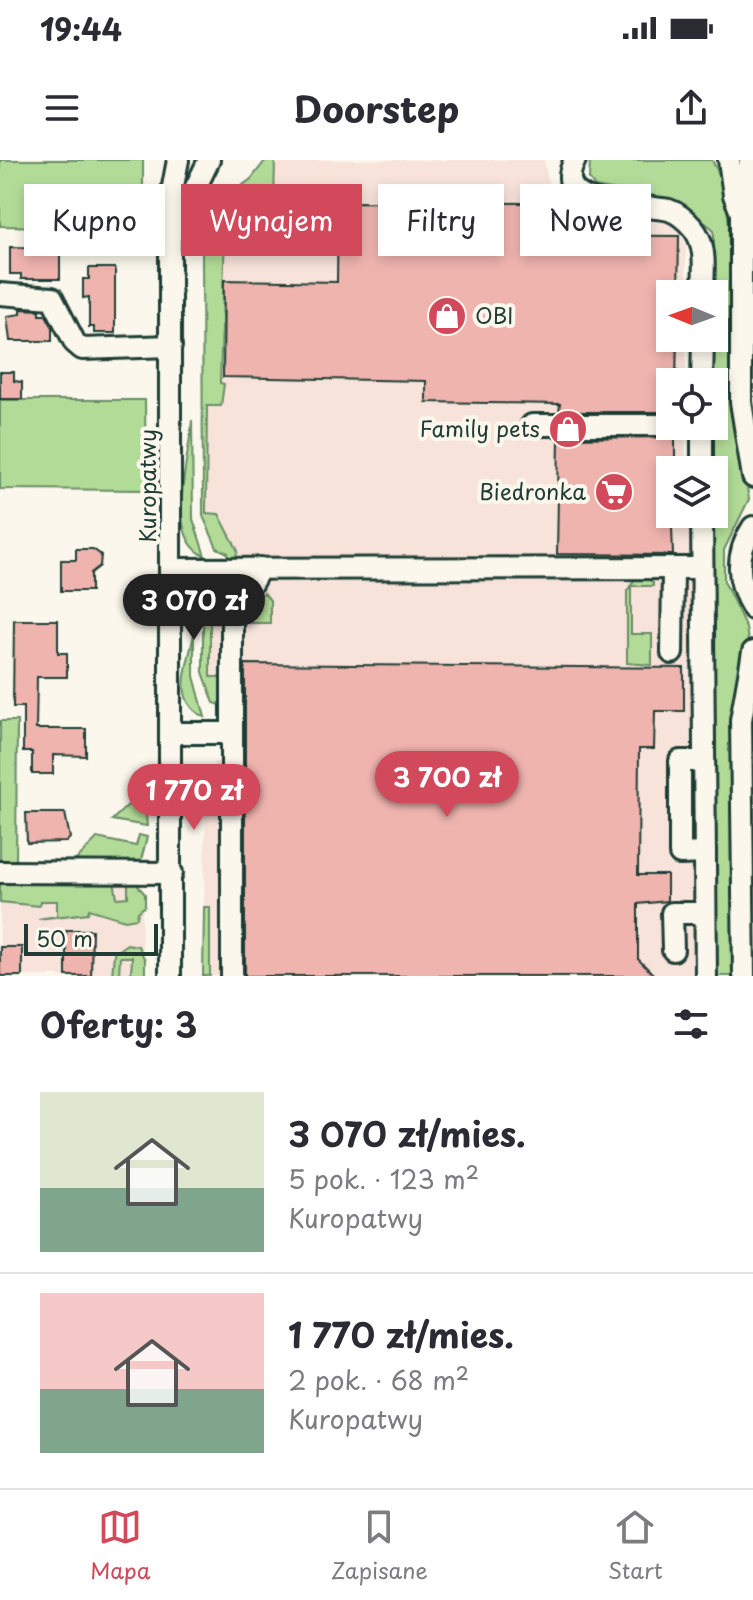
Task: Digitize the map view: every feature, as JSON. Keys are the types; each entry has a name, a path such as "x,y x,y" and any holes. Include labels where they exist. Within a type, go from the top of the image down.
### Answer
{"street":[{"name":"Kuropatwy","path":"170,976 170,202 178,160"},
{"name":"Kuropatwy","path":"172,236 209,160"},
{"path":"729,160 734,195 741,213"},
{"path":"750,160 747,196 741,213 741,402 752,464"},
{"path":"569,163 575,190 587,199 673,212 693,228 703,251 703,280"},
{"path":"0,294 52,298 75,343 82,349 171,346"},
{"path":"532,425 656,425"},
{"path":"753,527 744,541 739,569 745,597 753,609"},
{"path":"702,528 706,976"},
{"path":"232,976 232,618 260,568"},
{"path":"172,569 702,568"},
{"path":"672,653 673,569"},
{"path":"744,976 741,720 745,682 753,652"},
{"path":"172,733 232,733"},
{"path":"0,872 172,873"},
{"path":"673,950 672,913 705,913"}],"shaded area":[{"path":"266,160 544,160 549,184 520,184 520,256 651,256 651,222 669,223 681,235 686,244 686,280 656,280 656,352 686,352 686,368 656,368 656,440 685,440 685,456 656,456 656,528 714,531 713,976 203,976 206,785 214,763 223,759 223,706 214,703 204,675 203,625 216,588 228,583 228,553 217,548 203,516 202,256 362,256 362,184 244,184 255,176"},
{"path":"0,882 142,883 142,976 0,976"}],"green space":[{"path":"0,160 143,160 143,184 24,184 24,226 0,226"},
{"path":"275,160 274,184 244,184 251,179 265,161"},
{"path":"590,160 712,160 724,184 730,231 730,395 749,499 724,550 724,581 746,628 748,640 737,976 713,976 714,528 728,528 728,456 714,456 714,440 728,440 728,368 714,368 714,352 728,352 728,280 714,280 714,230 680,202 651,197 651,184 593,184 589,179"},
{"path":"202,256 224,256 220,383 224,384 221,406 207,406 206,513 219,514 238,551 235,558 228,559 228,553 217,548 203,516"},
{"path":"0,400 145,400 146,490 0,489"},
{"path":"192,420 193,519 205,556 192,546 185,532 182,514"},
{"path":"228,578 240,586 224,623 210,623 210,677 224,677 224,706 214,703 203,672 203,625 216,588 228,583"},
{"path":"635,579 648,579 653,583 653,586 631,586 631,634 652,634 652,665 627,663 627,591"},
{"path":"264,593 270,600 270,623 243,623 257,597"},
{"path":"194,633 194,676 205,717 194,710 185,691 184,680"},
{"path":"0,721 17,721 16,863 0,863"},
{"path":"144,790 147,826 112,820"},
{"path":"139,835 147,837 140,864 71,865 97,838 136,846"},
{"path":"128,879 139,880 138,886 145,894 145,906 138,912 137,918 125,920 89,909 88,913 38,919 57,916 57,901 40,901 39,906 0,902 0,880 114,881 117,898 128,897"},
{"path":"204,907 210,907 210,976 203,976"},
{"path":"127,944 138,946 145,960 145,976 131,976 132,957 120,957 119,976 112,976 114,953"}],"building":[{"name":"OBI","path":"362,202 378,202 378,256 504,256 504,203 520,203 520,256 651,256 651,236 679,236 678,280 656,280 656,352 677,352 676,368 656,368 656,412 559,412 560,404 426,402 426,381 223,377 224,280 337,282 337,256 362,256"},
{"path":"10,247 24,247 24,256 60,256 60,279 21,279 21,274 10,274"},
{"path":"89,268 115,268 115,333 94,333 94,327 89,327 89,297 83,298 83,279 89,279"},
{"path":"21,309 40,310 40,315 46,315 52,326 52,341 10,341 7,316 21,314"},
{"path":"0,372 14,372 14,381 22,382 22,399 0,399"},
{"name":"Biedronka","path":"656,437 656,440 675,440 675,456 656,456 656,528 672,528 673,555 557,554 559,438"},
{"path":"76,549 93,549 101,555 100,566 91,573 91,591 61,591 61,560 76,560"},
{"path":"14,620 58,620 58,653 67,653 67,677 37,677 36,729 86,729 86,756 53,755 53,774 32,774 32,752 23,752 23,707 13,707"},
{"path":"245,664 684,668 684,711 655,711 654,749 639,749 638,875 667,875 667,901 638,904 638,959 655,976 245,976"},
{"path":"26,813 65,813 70,838 66,842 27,843"},
{"path":"66,930 92,930 91,976 66,976"},
{"path":"0,947 22,947 22,976 0,976"}],"place":[{"name":"OBI","path":"447,316"},
{"name":"Family pets","path":"568,429"},
{"name":"Biedronka","path":"614,492"}]}
